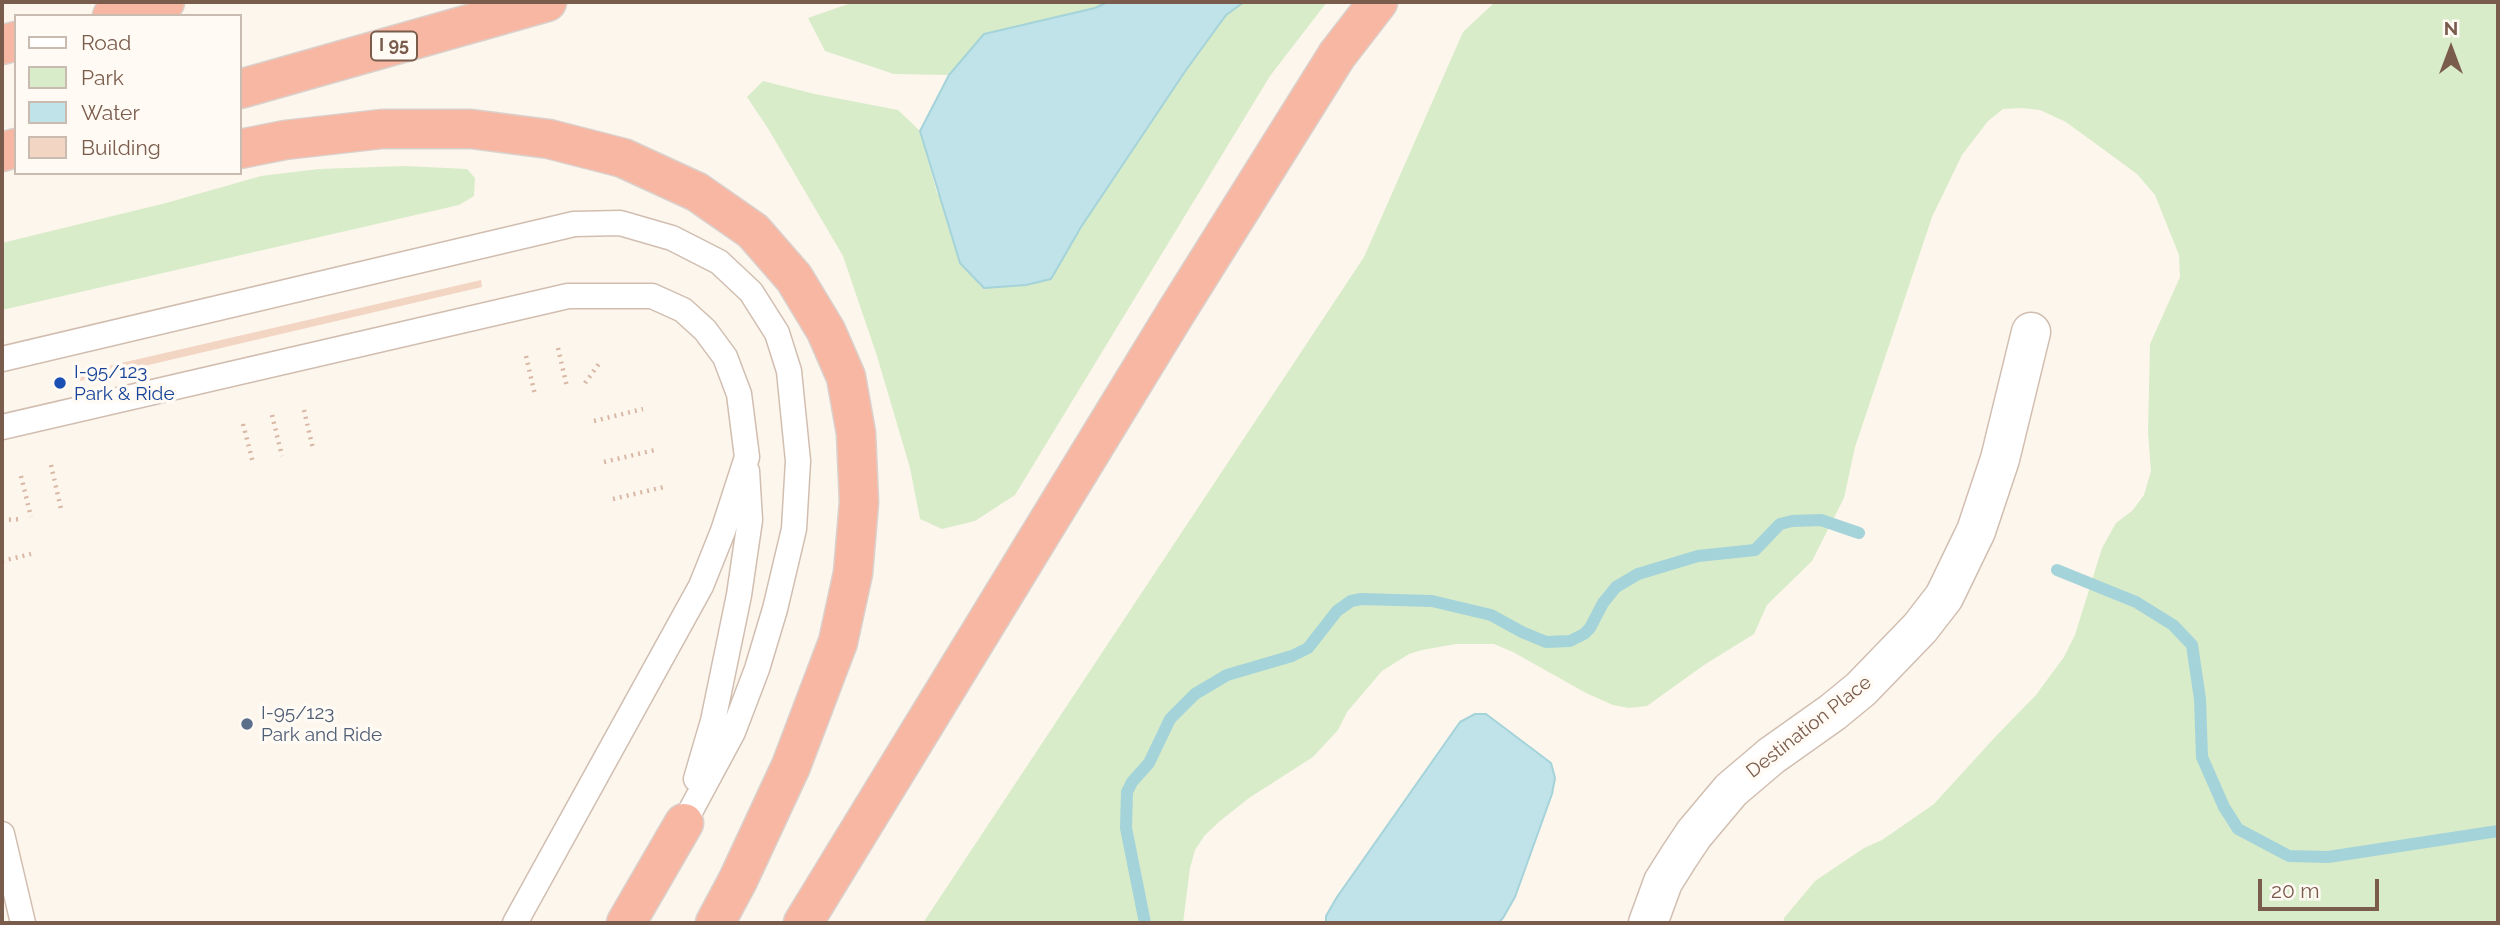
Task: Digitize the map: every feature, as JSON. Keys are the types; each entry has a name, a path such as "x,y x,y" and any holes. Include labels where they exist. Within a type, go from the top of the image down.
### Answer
{"highway":[{"path":"120,14 165,2"},
{"name":"I 95","path":"242,88 547,2"},
{"path":"803,923 1175,313 1337,55 1378,2"},
{"path":"242,149 285,140 382,129 471,129 549,139 623,158 696,192 753,231 793,278 826,331 846,377 856,433 859,502 853,573 838,642 791,766 715,923"},
{"path":"626,923 684,823"}],"street":[{"name":"Destination Place","path":"1648,923 1663,882 1694,834 1731,790 1771,756 1861,690 1920,628 1944,597 1976,531 1996,470 2031,332"}],"lane":[{"path":"2,359 574,224 620,223 672,238 719,262 751,292 777,333 789,371 798,461 793,529 775,609 757,668 733,732 684,823"},
{"path":"2,427 568,296 652,296 683,310 705,330 725,356 739,394 747,457 750,520 739,595 713,721 684,823"},
{"path":"515,923 701,586 723,531 747,457"},
{"path":"2,834 23,923"}],"path":[{"path":"558,348 567,387"},
{"path":"526,356 535,395"},
{"path":"585,383 601,360"},
{"path":"594,421 643,409"},
{"path":"304,410 313,449"},
{"path":"272,415 282,456"},
{"path":"243,424 253,463"},
{"path":"604,462 655,450"},
{"path":"51,465 61,509"},
{"path":"21,476 31,517"},
{"path":"613,499 664,487"},
{"path":"2,520 22,519"},
{"path":"2,561 31,554"}],"green space":[{"path":"854,2 1108,2 1095,8 984,34 949,75 894,74 825,51 808,18"},
{"path":"1244,2 1327,2 1270,76 1015,495 975,521 942,529 920,519 910,468 877,356 843,256 747,97 763,81 898,110 920,131 937,193 1051,278 1081,227 1186,70 1226,15"},
{"path":"1495,2 2498,2 2498,923 1783,923 1784,918 1815,881 1934,804 2036,695 2064,657 2075,635 2102,548 2116,523 2132,511 2144,495 2151,471 2148,433 2150,344 2180,277 2179,255 2155,195 2137,174 2066,122 2040,110 2022,108 2003,109 1988,121 1962,155 1932,217 1855,447 1844,498 1812,561 1767,605 1754,634 1704,665 1647,706 1629,708 1613,705 1586,693 1494,644 1456,644 1409,654 1382,671 1347,712 1338,730 1313,757 1249,798 1205,835 1195,850 1190,868 1183,923 923,923 1364,257 1463,32"},
{"path":"404,166 467,169 475,178 474,196 459,205 2,310 2,243 166,203 261,176 319,169"}],"water":[{"path":"1108,2 1244,2 1226,15 1186,70 1081,227 1051,279 1026,285 984,288 960,263 920,131 949,75 984,34 1095,8"},
{"path":"1475,714 1486,714 1551,763 1555,778 1552,794 1515,897 1503,918 1498,923 1326,923 1326,916 1337,897 1460,722"}],"building":[{"path":"481,280 482,287 80,381 78,373"}],"waterway":[{"path":"1145,923 1126,828 1127,792 1149,763 1170,719 1195,694 1227,675 1292,656 1308,648 1337,611 1351,601 1432,601 1491,615 1546,642 1570,641 1590,628 1603,603 1616,587 1638,574 1698,556 1755,550 1780,524 1792,521 1821,520 1859,533"},
{"path":"2057,570 2136,602 2173,625 2192,645 2200,699 2202,757 2224,807 2238,829 2289,856 2328,857 2498,831"}],"place":[{"name":"I-95/123 Park & Ride","path":"60,383"},
{"name":"I-95/123 Park and Ride","path":"247,724"}]}
